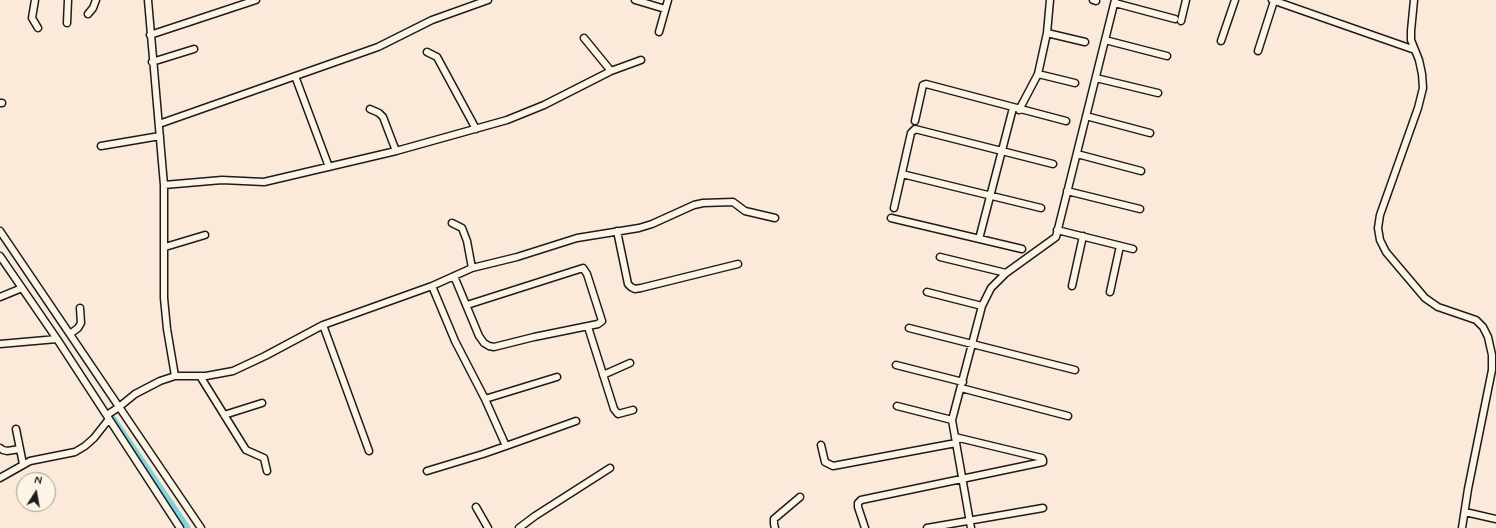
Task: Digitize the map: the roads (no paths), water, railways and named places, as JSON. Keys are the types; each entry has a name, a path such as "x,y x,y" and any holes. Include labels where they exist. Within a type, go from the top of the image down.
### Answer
{"street":[{"path":"35,0 32,18 38,28"},
{"path":"67,23 68,0"},
{"path":"88,14 93,8 96,0"},
{"path":"148,0 152,62 164,185 164,298 167,329 176,376"},
{"path":"150,35 256,0"},
{"path":"158,124 378,47 432,20 488,0"},
{"path":"635,0 665,9"},
{"path":"659,32 668,0"},
{"path":"979,239 1002,152 1016,109 1038,74 1047,33 1050,0"},
{"path":"971,528 952,420 982,306 991,288 1006,272 1055,238 1115,1 1178,20 1186,0"},
{"path":"1221,41 1235,0"},
{"path":"1258,51 1273,0 1415,50"},
{"path":"1414,0 1411,40 1422,74 1423,88 1421,101 1380,215 1378,228 1380,240 1386,252 1425,298 1438,308 1476,320 1483,326 1488,337 1492,355 1492,365 1462,528"},
{"path":"1047,33 1085,42"},
{"path":"584,38 611,72"},
{"path":"1105,40 1167,56"},
{"path":"152,62 194,49"},
{"path":"427,52 437,57 476,129"},
{"path":"164,185 222,180 264,182 396,151 525,114 611,72 642,60"},
{"path":"1038,74 1075,83"},
{"path":"295,76 329,167"},
{"path":"1096,78 1158,93"},
{"path":"915,121 923,85 926,84 1066,121"},
{"path":"370,109 379,113 383,117 396,151"},
{"path":"1086,116 1150,133"},
{"path":"894,208 911,134 915,129 1053,164"},
{"path":"101,146 160,136"},
{"path":"1077,154 1141,171"},
{"path":"902,174 1041,208"},
{"path":"1067,191 1140,209"},
{"path":"0,478 30,461 75,452 85,446 94,438 108,416 135,394 160,381 176,376 200,376 233,370 265,356 323,325 432,286 472,268 517,257 577,238 639,228 652,224 694,205 715,202 733,202 745,211 774,218"},
{"path":"891,218 1022,249"},
{"path":"452,223 462,228 467,241 472,268"},
{"path":"1057,230 1133,249"},
{"path":"0,231 118,408 202,528"},
{"path":"617,231 628,284 631,287 635,288 648,286 738,264"},
{"path":"165,247 205,235"},
{"path":"1072,286 1083,236"},
{"path":"1110,292 1120,246"},
{"path":"0,256 3,265 22,288 57,339 180,528"},
{"path":"940,257 1006,272"},
{"path":"454,276 466,305 482,341 489,346 494,347 534,337 588,327 600,324 602,321 584,268 466,305"},
{"path":"432,286 455,341 485,399 506,446"},
{"path":"0,297 22,288"},
{"path":"927,292 982,306"},
{"path":"70,334 81,324 80,308"},
{"path":"323,325 369,451"},
{"path":"588,327 616,412 618,414 632,410"},
{"path":"909,328 1075,370"},
{"path":"0,344 57,339"},
{"path":"603,375 630,364"},
{"path":"896,365 1068,416"},
{"path":"200,376 246,450 264,458 267,471"},
{"path":"485,399 557,377"},
{"path":"224,415 262,403"},
{"path":"897,406 952,420"},
{"path":"427,471 576,422"},
{"path":"16,429 23,464"},
{"path":"820,445 826,462 833,466 955,440 1042,458 1043,460 1043,462 861,500 858,503 858,507 865,528"},
{"path":"0,448 7,451 20,449"},
{"path":"519,528 535,516 610,468"},
{"path":"775,528 774,519 800,497"},
{"path":"476,507 488,528"},
{"path":"926,528 1043,508"},
{"path":"1465,512 1496,519"}],"waterway":[{"path":"113,419 187,528"}]}
